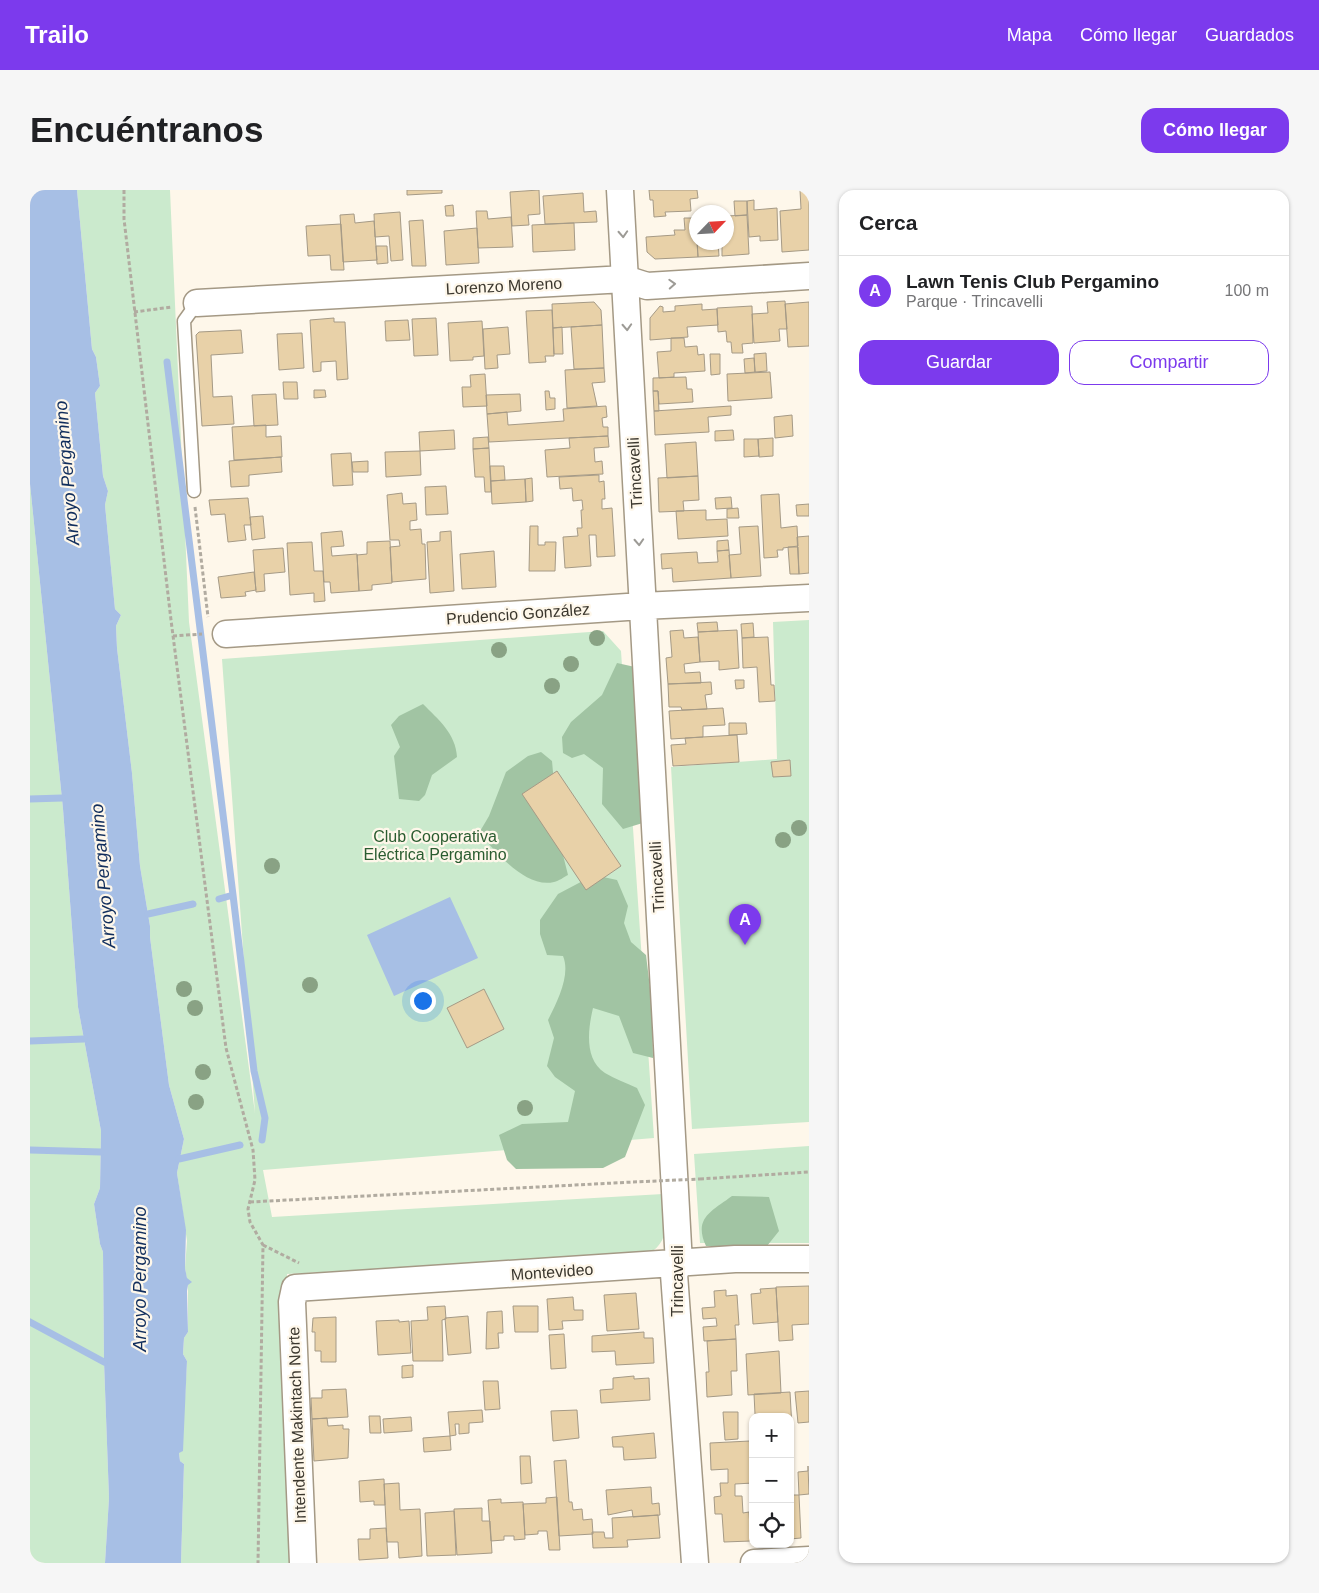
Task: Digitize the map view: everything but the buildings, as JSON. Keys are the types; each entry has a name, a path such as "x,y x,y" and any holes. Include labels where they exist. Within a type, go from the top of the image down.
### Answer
{"street":[{"name":"Trincavelli","path":"620,190 678,1264 674,1274 695,1563"},
{"name":"Lorenzo Moreno","path":"198,303 625,278 647,286 809,276"},
{"name":"Prudencio González","path":"215,631 809,598"},
{"name":"Montevideo","path":"295,1288 735,1259 809,1259"},
{"name":"Intendente Makintach Norte","path":"295,1288 292,1302 303,1563"},
{"path":"754,1563 809,1560"}],"lane":[{"path":"194,491 184,321 198,303"}],"path":[{"path":"124,190 124,219 134,312 226,1048 253,1150 255,1180 250,1202 250,1222 264,1245 258,1563"},
{"path":"134,312 198,303"},
{"path":"173,636 215,631 205,602 194,491"},
{"path":"250,1202 809,1172"}],"green space":[{"name":"Club Cooperativa Eléctrica Pergamino","path":"77,190 170,190 189,622 255,1113 222,659 603,631 621,651 654,1138 263,1170 272,1217 663,1194 664,1235 656,1248 648,1254 287,1274 294,1563 181,1563 184,1464 180,1461 179,1453 187,1361 183,1354 184,1338 188,1332 188,1285 185,1268 187,1241 177,1173 184,1139 169,1085 150,926 140,866 132,773 117,648 116,626 121,615 115,609 105,505 108,491 103,476 95,393 100,386 96,357 92,349"},
{"path":"30,484 63,809 78,1007 101,1131 100,1188 94,1204 103,1252 104,1362 109,1498 105,1563 30,1563"},
{"path":"809,620 809,1122 692,1129 671,767 777,759 773,622"},
{"path":"617,663 635,667 646,822 623,829 602,804 603,768 584,754 572,758 563,753 562,737 571,722 602,695"},
{"path":"423,704 450,734 457,757 432,775 425,795 419,801 399,799 394,756 400,747 391,725 399,716"},
{"path":"541,752 552,761 559,839 568,875 556,881 543,883 522,875 503,859 479,833 489,816 506,772 528,756"},
{"path":"594,875 617,880 628,906 624,923 631,942 646,955 652,1004 653,1058 633,1053 619,1016 593,1008 589,1043 598,1067 605,1073 637,1088 645,1105 625,1157 603,1168 516,1169 507,1160 499,1135 522,1124 568,1122 575,1091 555,1077 547,1066 554,1038 548,1020 562,988 565,963 563,956 547,955 540,934 540,920 558,894"},
{"path":"809,1146 809,1243 700,1243 694,1154"},
{"path":"732,1196 769,1197 779,1231 767,1246 706,1246 702,1228 703,1222 712,1211"}],"water":[{"name":"Arroyo Pergamino","path":"30,190 77,190 92,349 96,357 100,386 95,393 103,476 108,491 105,505 115,609 121,615 116,626 117,648 132,773 140,866 150,926 169,1085 184,1139 177,1173 186,1230 185,1268 187,1278 192,1282 188,1285 187,1291 188,1332 184,1338 183,1354 187,1361 183,1451 179,1453 180,1461 184,1464 181,1563 105,1563 109,1498 104,1362 103,1252 94,1204 100,1188 101,1131 78,1007 63,809 30,484"},
{"path":"450,897 478,958 394,996 367,935"}],"waterway":[{"path":"167,362 233,895 219,899"},
{"path":"30,799 62,798"},
{"path":"233,895 254,1071 265,1118 262,1140"},
{"path":"148,914 193,904"},
{"path":"30,1041 84,1039"},
{"path":"179,1159 240,1145"},
{"path":"30,1150 101,1152"},
{"path":"30,1322 104,1362"}],"place":[{"name":"Lawn Tenis Club Pergamino","path":"745,945"}]}
